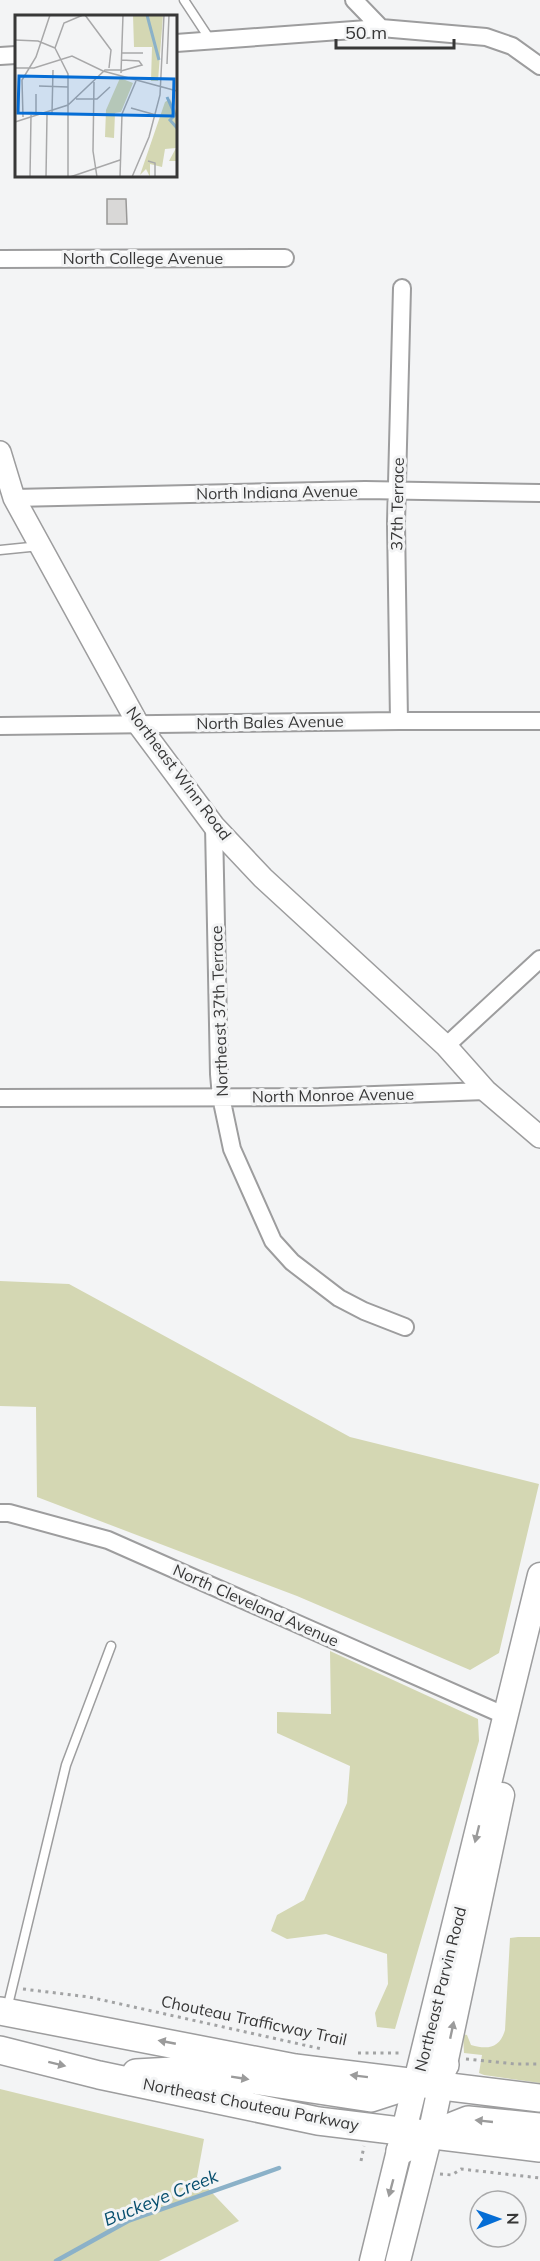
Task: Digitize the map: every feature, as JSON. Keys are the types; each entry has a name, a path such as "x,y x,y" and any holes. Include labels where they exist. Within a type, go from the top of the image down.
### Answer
{"main road":[{"name":"Northeast Parvin Road","path":"372,2261 434,2069 506,1716 540,1575"},
{"path":"6,2004 295,2068 434,2069 540,2098"},
{"name":"Northeast Chouteau Parkway","path":"0,2050 99,2074 412,2139 540,2148"},
{"path":"99,2074 173,2071 215,2074 371,2098 434,2069"},
{"path":"412,2139 468,2120 540,2127"},
{"name":"Northeast Parvin Road","path":"398,2261 420,2171 412,2139"}],"street":[{"path":"354,0 381,28"},
{"path":"177,43 381,28 486,37 512,46 540,66"},
{"path":"0,56 15,55"},
{"name":"North College Avenue","path":"0,259 285,258"},
{"name":"37th Terrace","path":"399,721 396,490 402,288"},
{"name":"Northeast Winn Road","path":"0,452 14,498 138,724 214,826 263,878 446,1046 486,1091 540,1137"},
{"name":"North Indiana Avenue","path":"14,498 396,490 540,493"},
{"name":"North Bales Avenue","path":"0,726 399,721 540,722"},
{"name":"Northeast 37th Terrace","path":"214,826 221,1097 232,1149 273,1241 292,1262 339,1298 364,1311 405,1327"},
{"path":"446,1046 540,959"},
{"name":"North Monroe Avenue","path":"0,1098 319,1097 486,1091"},
{"name":"North Cleveland Avenue","path":"0,1513 108,1540 506,1716"}],"lane":[{"path":"184,0 211,41"},
{"path":"0,550 40,546"},
{"path":"6,2004 66,1765 111,1646"}],"path":[{"name":"Chouteau Trafficway Trail","path":"6,2004 89,1997 322,2049"},
{"name":"Chouteau Trafficway Trail","path":"354,2054 378,2052 434,2069 540,2064"},
{"path":"420,2171 452,2175 461,2169 540,2178"}],"green space":[{"path":"0,1281 69,1284 350,1437 539,1484 499,1653 470,1670 297,1596 37,1497 36,1407 0,1406"},
{"path":"330,1651 478,1719 479,1741 395,2029 377,2027 375,2013 388,1984 387,1954 326,1934 287,1939 271,1931 277,1915 304,1900 347,1803 350,1766 277,1733 277,1712 331,1714"},
{"path":"540,1937 540,2083 484,2075 479,2073 482,2055 464,2053 463,2034 467,2035 471,2045 483,2047 497,2044 503,2036 510,1938"},
{"path":"0,2089 204,2139 197,2177 239,2221 159,2261 0,2261"}],"building":[{"path":"107,199 126,199 127,224 107,224"}],"waterway":[{"name":"Buckeye Creek","path":"56,2261 128,2221 279,2168"}]}
